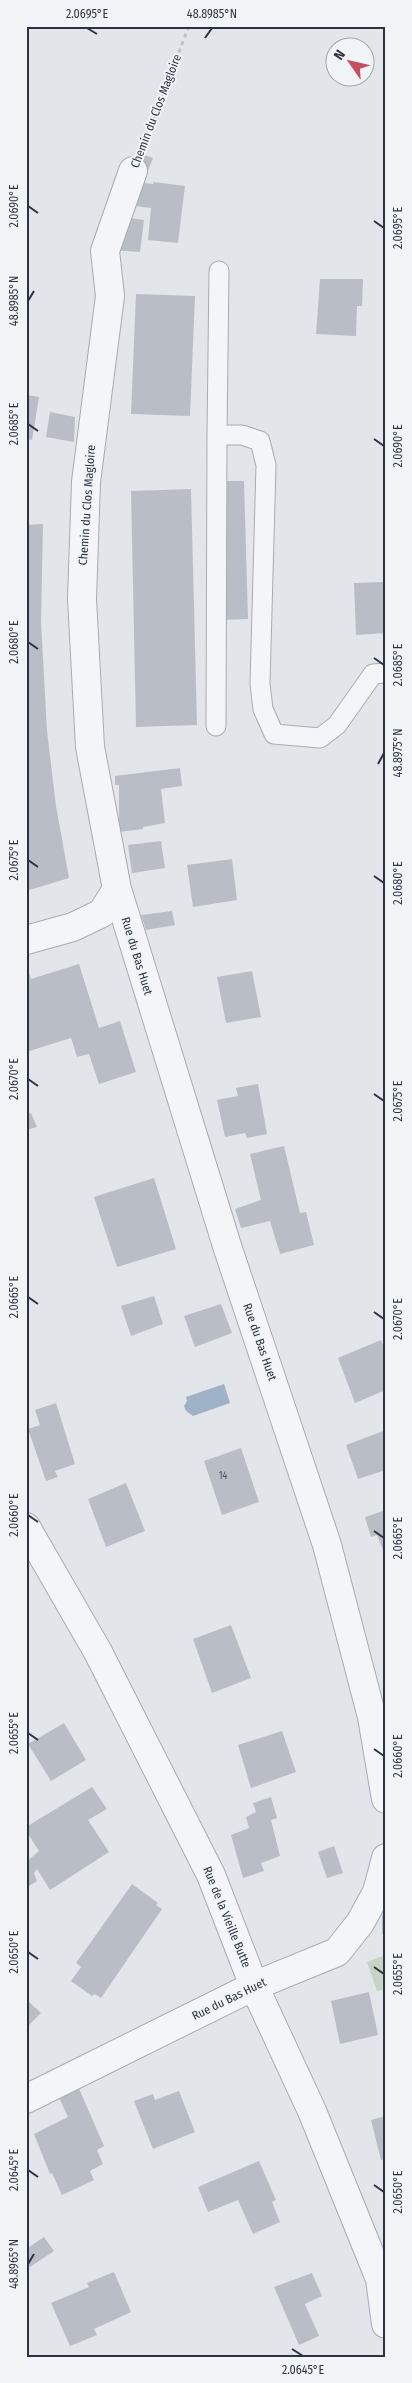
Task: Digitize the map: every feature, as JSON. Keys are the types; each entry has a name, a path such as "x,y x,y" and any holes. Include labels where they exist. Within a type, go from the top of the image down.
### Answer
{"street":[{"name":"Chemin du Clos Magloire","path":"117,890 90,747 82,599 86,482 110,296 105,251 133,170"},
{"path":"26,940 73,927 102,912 117,890"},
{"name":"Rue du Bas Huet","path":"117,890 228,1249 327,1545 372,1717 386,1799"},
{"name":"Rue de la Vieille Butte","path":"26,1527 98,1652 211,1875 254,1986 312,2111 380,2279 386,2324"},
{"name":"Rue du Bas Huet","path":"26,2099 254,1986 337,1952 360,1924 377,1892 386,1858"}],"lane":[{"path":"216,726 219,272"},
{"path":"217,435 242,435 260,441 266,465 260,684 263,709 274,734 320,738 337,725 373,674 386,673"}],"path":[{"name":"Chemin du Clos Magloire","path":"133,170 189,26"}],"green space":[{"path":"383,1956 386,1966 386,1989 377,1991 367,1962"}],"water":[{"path":"224,1384 230,1403 193,1416 186,1411 184,1406 187,1401 186,1397"}],"building":[{"path":"144,155 153,158 147,173 138,171"},
{"path":"134,182 153,184 154,182 185,186 178,243 148,240 151,208 127,205"},
{"path":"123,217 144,220 140,252 112,250"},
{"path":"320,279 363,279 362,306 357,306 356,336 316,334"},
{"path":"136,294 195,296 190,416 131,414"},
{"path":"26,395 39,397 32,440 26,439"},
{"path":"50,412 75,417 74,442 46,437"},
{"path":"219,481 244,481 248,619 222,620"},
{"path":"191,489 197,725 136,727 131,491"},
{"path":"43,524 41,622 47,731 56,806 69,878 26,891 26,525"},
{"path":"386,582 386,633 356,635 354,583"},
{"path":"180,768 182,786 161,789 165,823 143,827 143,829 119,832 119,785 115,785 115,776"},
{"path":"161,841 165,868 132,873 128,845"},
{"path":"232,859 237,900 193,907 187,865"},
{"path":"172,911 175,925 146,930 141,915"},
{"path":"79,964 99,1028 120,1021 136,1072 99,1084 89,1054 77,1057 71,1038 26,1052 26,965 31,979"},
{"path":"252,971 261,1017 226,1023 217,977"},
{"path":"258,1084 267,1134 247,1138 245,1133 225,1137 217,1100 238,1096 236,1088"},
{"path":"31,1113 37,1127 26,1130 26,1114"},
{"path":"284,1146 300,1213 306,1212 314,1245 280,1254 270,1221 241,1228 235,1209 261,1200 250,1154"},
{"path":"154,1178 176,1249 117,1267 94,1197"},
{"path":"154,1296 163,1324 131,1336 121,1306"},
{"path":"221,1304 232,1333 195,1347 184,1316"},
{"path":"381,1340 386,1353 386,1390 355,1403 338,1358"},
{"path":"56,1403 75,1464 55,1471 58,1477 46,1481 28,1429 40,1425 35,1410"},
{"path":"386,1430 386,1470 358,1479 346,1445"},
{"path":"241,1448 259,1502 222,1515 204,1461"},
{"path":"126,1483 145,1531 106,1547 88,1499"},
{"path":"386,1510 386,1558 377,1535 371,1537 365,1517"},
{"path":"231,1625 251,1678 212,1693 193,1639"},
{"path":"64,1723 86,1760 51,1781 28,1744"},
{"path":"282,1731 296,1772 251,1788 238,1745"},
{"path":"92,1787 107,1809 88,1820 109,1852 50,1890 37,1869 34,1873 37,1881 26,1888 26,1862 39,1851 26,1831 26,1827"},
{"path":"271,1797 277,1818 271,1820 280,1856 261,1863 264,1871 243,1878 231,1835 249,1828 246,1817 256,1812 253,1803"},
{"path":"334,1846 343,1873 327,1878 318,1852"},
{"path":"132,1884 158,1903 156,1905 162,1909 101,1998 95,1994 92,1996 71,1981 81,1967 76,1963"},
{"path":"386,1914 386,1933 382,1934 382,1915"},
{"path":"369,1992 378,2035 340,2044 331,2001"},
{"path":"26,1999 41,2013 26,2028"},
{"path":"77,2084 104,2146 97,2150 103,2164 90,2171 94,2180 62,2195 52,2173 50,2174 34,2134 68,2117 57,2093"},
{"path":"179,2091 195,2132 153,2149 134,2101 153,2094 155,2100"},
{"path":"386,2116 386,2159 381,2160 371,2120"},
{"path":"259,2161 276,2200 272,2202 280,2222 253,2234 238,2200 208,2212 198,2187"},
{"path":"44,2237 54,2251 30,2267 26,2261 26,2249"},
{"path":"114,2272 131,2312 94,2329 97,2335 70,2346 51,2303 89,2287 87,2283"},
{"path":"312,2273 322,2296 305,2304 319,2336 299,2345 274,2287"}]}
